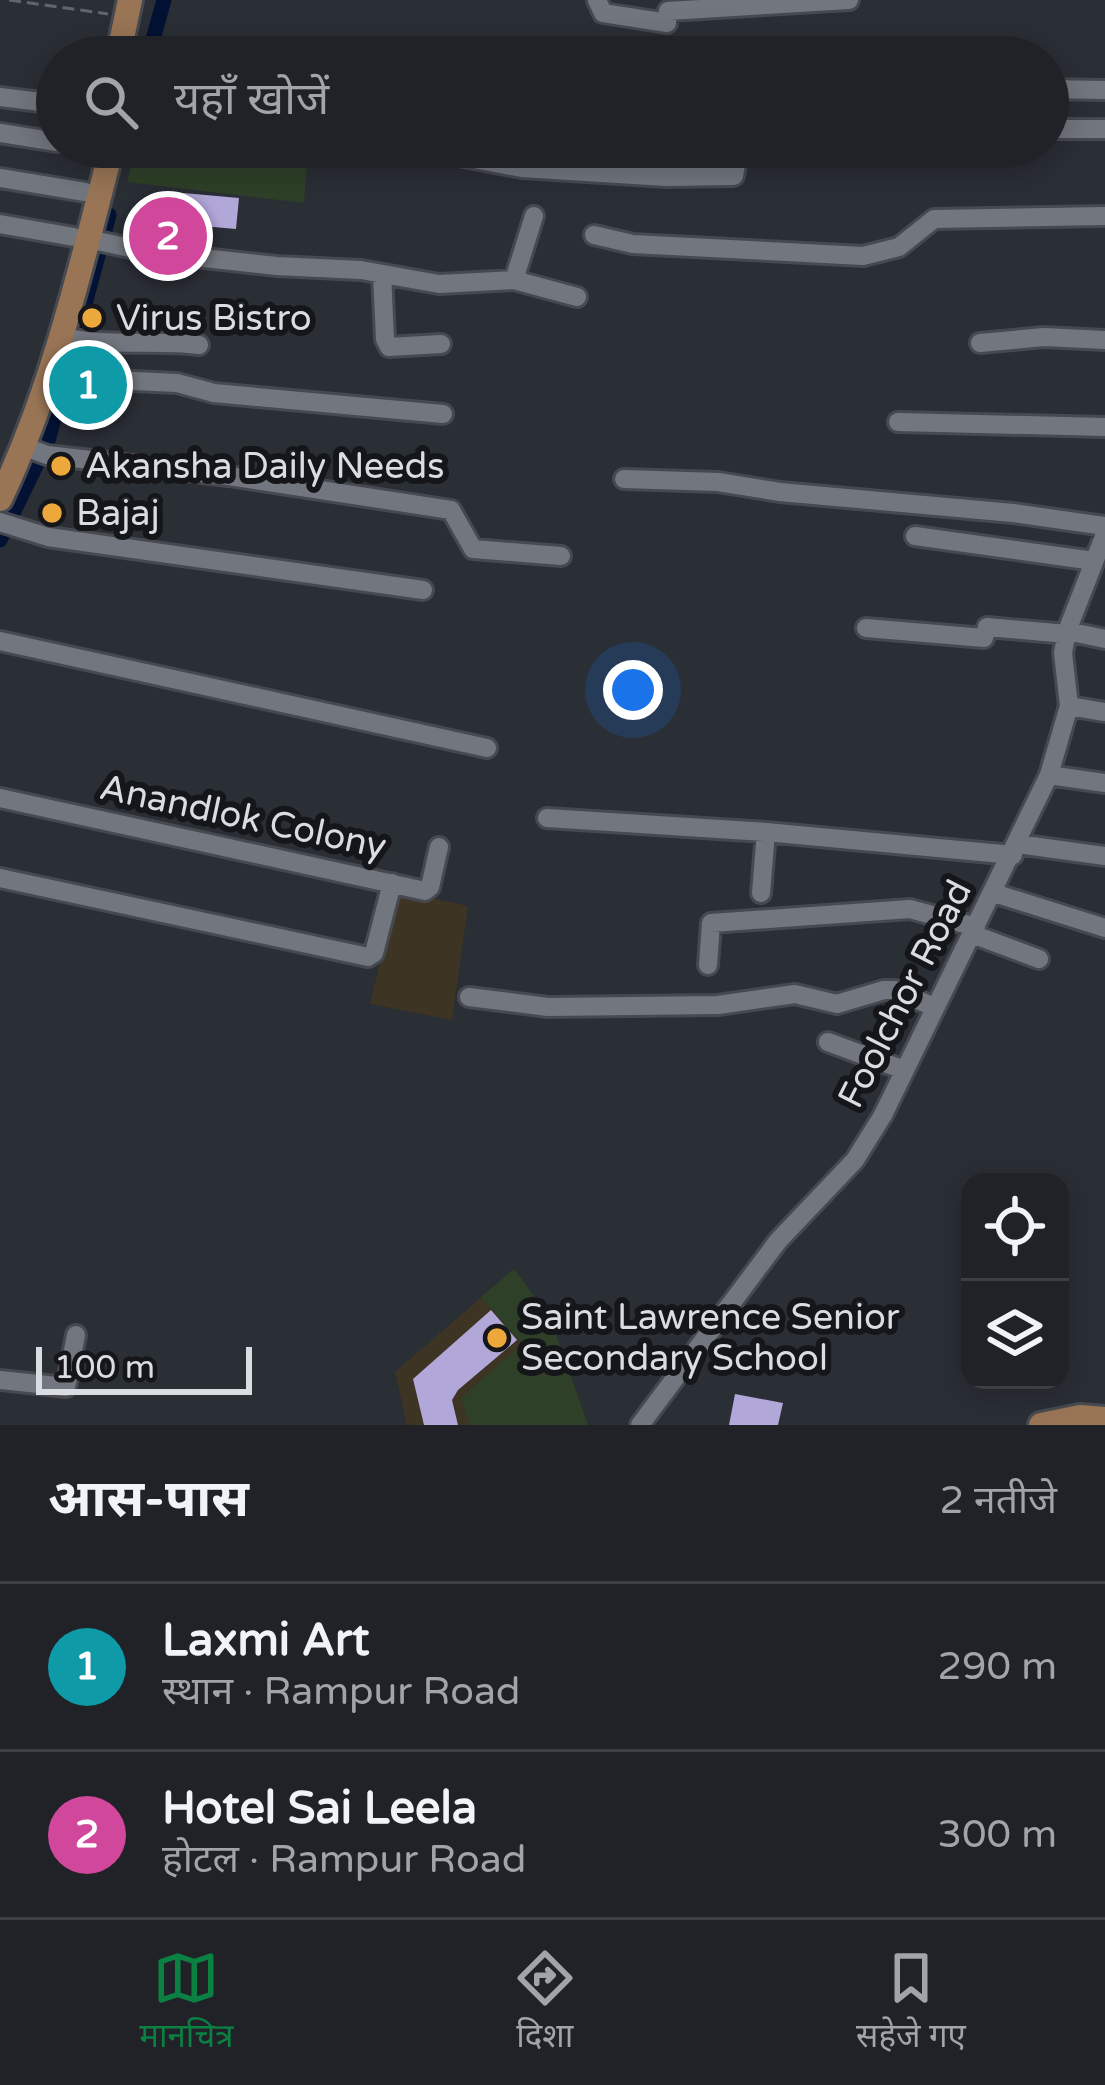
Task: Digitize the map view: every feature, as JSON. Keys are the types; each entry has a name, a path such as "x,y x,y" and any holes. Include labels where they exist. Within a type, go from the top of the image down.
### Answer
{"main road":[{"path":"125,36 134,6"},
{"path":"0,460 92,240 85,193 91,168"},
{"path":"3,518 36,450 71,339 111,168"},
{"path":"1041,1425 1089,1420"}],"street":[{"path":"597,0 603,13 667,22 668,11 849,0"},
{"path":"1069,90 1105,91"},
{"path":"0,97 36,101"},
{"path":"1069,128 1105,129"},
{"path":"0,133 36,139"},
{"path":"522,168 666,177 734,176 735,168"},
{"path":"0,178 85,193"},
{"path":"594,235 633,244 863,256 899,247 934,219 1105,216"},
{"path":"514,280 535,217"},
{"path":"0,224 277,266 382,274 439,284 514,280 577,297"},
{"path":"382,274 389,346 441,344"},
{"path":"980,343 1045,337 1105,340"},
{"path":"71,339 200,345"},
{"path":"59,378 178,383 214,393 443,414"},
{"path":"898,422 1105,427"},
{"path":"36,450 449,510 473,549 561,556"},
{"path":"624,479 718,482 1048,516 1105,530"},
{"path":"3,518 69,540 423,590"},
{"name":"Foolchor Road","path":"640,1425 778,1241 855,1160 904,1070 1049,776 1070,706 1063,653 1067,633 1105,530"},
{"path":"915,536 1094,561"},
{"path":"866,628 984,638 987,626 1105,638"},
{"path":"0,641 487,748"},
{"path":"1070,706 1105,712"},
{"path":"1049,776 1105,783"},
{"name":"Anandlok Colony","path":"0,797 428,890 439,847"},
{"path":"547,818 1105,856"},
{"path":"761,892 766,832"},
{"path":"0,878 368,957 374,953 392,884"},
{"path":"994,893 1105,928"},
{"path":"708,965 711,923 910,909 1039,959"},
{"path":"469,997 548,1007 718,1005 795,994 838,1004 884,990 934,1007"},
{"path":"828,1042 904,1070"},
{"path":"0,1380 66,1387 76,1335"},
{"path":"1089,1420 1105,1406"}],"path":[{"path":"9,0 134,6"}],"shaded area":[{"path":"397,890 468,906 452,1020 370,1004"},
{"name":"Saint Lawrence Senior Secondary School","path":"514,1269 550,1318 588,1425 407,1425 395,1372"}],"green space":[{"path":"131,168 307,168 304,203 127,182"},
{"path":"514,1269 550,1318 588,1425 469,1425 461,1398 522,1344 481,1297"}],"building":[{"path":"172,192 239,198 236,229 190,225 187,243 147,238 150,221 169,224"},
{"path":"491,1310 517,1340 458,1390 452,1400 458,1425 424,1425 413,1379"},
{"path":"735,1394 783,1403 778,1425 729,1425"}],"waterway":[{"path":"154,36 164,0"},
{"path":"0,540 48,441 109,215"}],"place":[{"name":"Hotel Sai Leela","path":"168,236"},
{"name":"Virus Bistro","path":"92,318"},
{"name":"Laxmi Art","path":"88,385"},
{"name":"Akansha Daily Needs","path":"61,466"},
{"name":"Bajaj","path":"52,513"},
{"name":"Saint Lawrence Senior Secondary School","path":"497,1338"}]}
